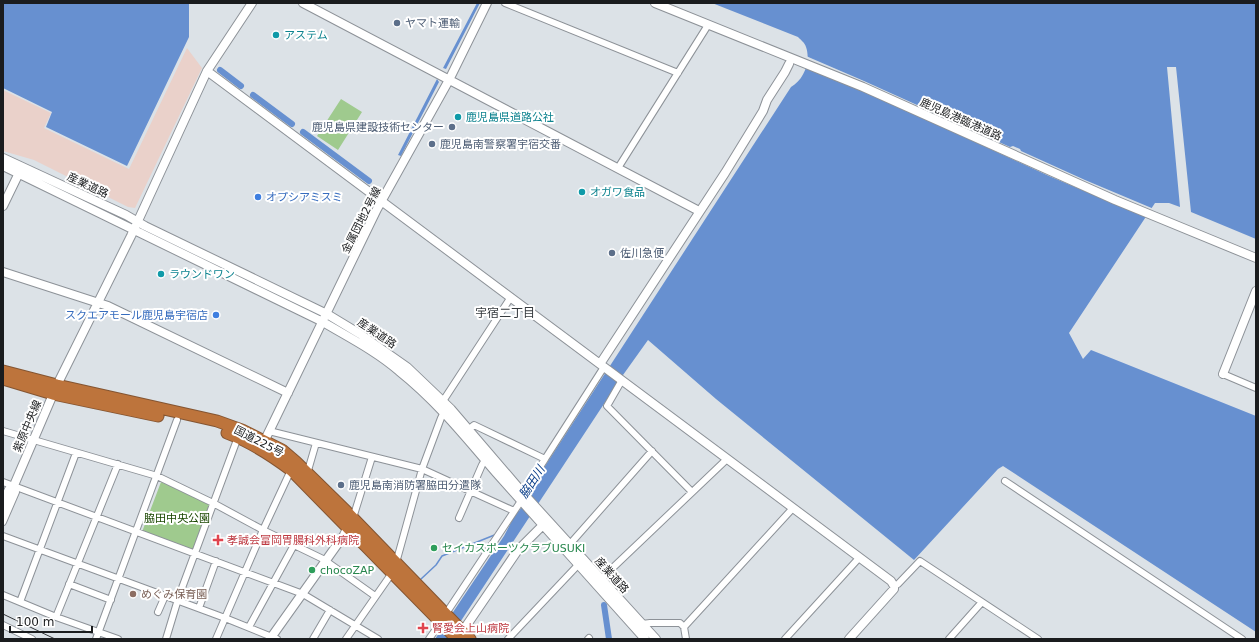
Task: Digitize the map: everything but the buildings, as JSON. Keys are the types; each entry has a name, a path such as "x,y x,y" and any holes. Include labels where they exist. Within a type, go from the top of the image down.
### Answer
{"highway":[{"name":"国道225号","path":"3,371 55,389 214,428 238,437 265,440 291,470 350,523"},
{"name":"国道225号","path":"3,379 217,421 265,440 282,450 296,462 350,523 460,635"}],"street":[{"name":"紫原中央線","path":"3,511 55,389 136,225 207,71 252,3"},
{"path":"303,3 699,211"},
{"name":"金属団地2号線","path":"265,440 377,209 449,80 488,3"},
{"path":"506,3 678,73"},
{"name":"鹿児島港臨港道路","path":"655,3 864,87 1053,172 1256,258"},
{"path":"618,168 708,25"},
{"path":"429,639 444,619 524,497 545,459 763,111 768,100 786,72 789,64"},
{"path":"207,71 891,581 894,586"},
{"name":"産業道路","path":"3,158 126,215 136,225 322,322 360,344 399,370 444,412 485,460 524,497"},
{"name":"産業道路","path":"3,166 136,225 327,314 360,334 407,367 443,401 469,429 546,523 578,565 645,639"},
{"path":"3,204 19,173"},
{"path":"3,272 108,306 288,393"},
{"path":"1256,291 1223,374 1256,388"},
{"path":"443,401 511,297"},
{"path":"621,380 607,406 692,492"},
{"path":"346,639 394,568 422,469 444,412"},
{"path":"97,636 137,532 177,420"},
{"path":"469,429 474,425 545,459"},
{"path":"3,431 157,476 326,561 375,596"},
{"path":"166,639 195,553 238,437"},
{"path":"265,440 316,444 422,469 514,511"},
{"path":"307,474 316,444"},
{"path":"570,544 652,452"},
{"path":"20,602 76,453"},
{"path":"3,536 200,608 273,638 350,523 372,457"},
{"path":"601,579 727,459"},
{"path":"459,518 485,460"},
{"path":"56,617 118,464"},
{"path":"216,639 244,572 291,470"},
{"path":"3,482 302,594 378,639"},
{"path":"1005,482 1242,639"},
{"path":"3,499 8,489 13,487"},
{"path":"3,522 16,492 13,487"},
{"path":"684,627 793,508"},
{"path":"460,635 518,550 546,523"},
{"name":"産業道路","path":"546,523 570,544 656,639"},
{"path":"249,627 294,545"},
{"path":"785,639 859,558"},
{"path":"200,608 216,561"},
{"path":"849,639 894,589 894,586 898,584 920,561 1038,639"},
{"path":"508,639 578,565"},
{"path":"69,584 111,600"},
{"path":"3,595 97,636 118,639"},
{"path":"158,612 165,596"},
{"path":"949,639 982,602"},
{"path":"313,639 330,610"},
{"path":"642,624 680,623 684,627 686,639"},
{"path":"3,625 32,639"}],"shaded area":[{"path":"187,48 202,68 135,208 128,207 34,160 3,151 3,90 51,113 44,128 129,169"}],"green space":[{"path":"341,99 362,112 338,150 317,136"},
{"name":"脇田中央公園","path":"161,482 208,503 209,506 194,548 191,550 142,532"}],"water":[{"path":"3,3 189,3 189,37 127,166 46,127 52,112 3,88"},
{"path":"477,3 480,3 446,69 443,68"},
{"path":"712,3 1256,3 1256,239 1191,212 1176,67 1167,67 1180,207 1169,203 1155,203 1069,333 1083,359 1091,350 1256,416 1256,632 1003,466 998,469 914,560 716,399 648,340 623,375 449,639 435,639 504,536 517,511 519,511 534,489 532,486 791,87 800,80 803,75 808,58 805,44 798,37"},
{"path":"437,79 439,82 401,156 398,155"}],"pier":[{"path":"806,56 1010,147 1013,146 1020,149 1021,151 1085,180 1154,209 1148,218 1049,176 890,103 804,66"}],"waterway":[{"path":"220,70 241,86"},
{"path":"253,95 292,124"},
{"path":"303,132 369,181"},
{"path":"421,579 436,565 442,556 497,534"},
{"path":"604,605 609,639"}],"tram line":[{"path":"3,614 55,639"}],"place":[{"name":"ヤマト運輸","path":"397,23"},
{"name":"アステム","path":"276,35"},
{"name":"鹿児島県道路公社","path":"458,117"},
{"name":"鹿児島県建設技術センター","path":"452,127"},
{"name":"鹿児島南警察署宇宿交番","path":"432,144"},
{"name":"オガワ食品","path":"582,192"},
{"name":"オプシアミスミ","path":"258,197"},
{"name":"佐川急便","path":"612,253"},
{"name":"ラウンドワン","path":"161,274"},
{"name":"スクエアモール鹿児島宇宿店","path":"216,315"},
{"name":"鹿児島南消防署脇田分遣隊","path":"341,485"},
{"name":"孝誠会富岡胃腸科外科病院","path":"218,540"},
{"name":"セイカスポーツクラブUSUKI","path":"434,548"},
{"name":"chocoZAP","path":"312,570"},
{"name":"めぐみ保育園","path":"133,594"},
{"name":"腎愛会上山病院","path":"423,628"}],"district":[{"name":"宇宿二丁目","path":"505,313"}],"water label":[{"name":"脇田川","path":"532,482"}]}
